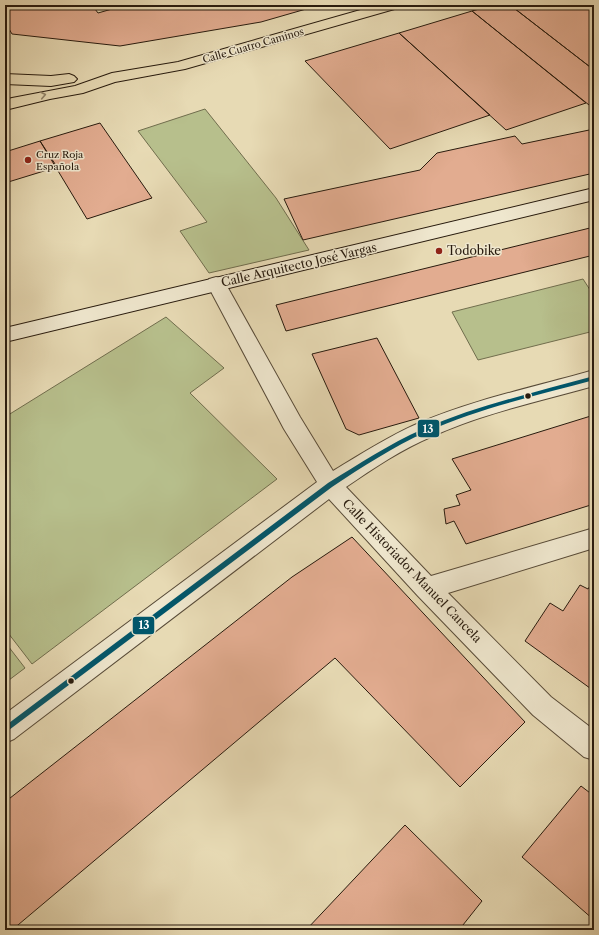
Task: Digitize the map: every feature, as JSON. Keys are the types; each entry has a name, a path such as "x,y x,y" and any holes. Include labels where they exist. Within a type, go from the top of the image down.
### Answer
{"main road":[{"name":"Calle Cuatro Caminos","path":"5,105 44,95 78,90 112,78 180,66 393,5"},
{"name":"Calle Cuatro Caminos","path":"5,79 51,81 83,78 112,78"}],"street":[{"name":"Calle Arquitecto José Vargas","path":"5,334 106,312 216,284 594,194"},
{"name":"Calle Historiador Manuel Cancela","path":"216,284 292,423 330,485 427,588 542,706 594,747"},
{"path":"5,730 330,485 394,446 440,424 594,378"},
{"path":"427,588 594,538"}],"green space":[{"path":"205,109 276,198 309,250 209,273 180,231 207,222 138,131"},
{"path":"583,279 594,296 594,331 478,360 452,312"},
{"path":"166,317 224,368 190,393 277,479 32,664 5,629 5,417"},
{"path":"5,642 25,668 5,683"}],"building":[{"path":"5,5 92,5 98,13 126,5 320,5 261,22 120,46 12,34 5,22"},
{"path":"494,5 510,5 594,70 594,109 472,11"},
{"path":"510,5 594,5 594,70"},
{"path":"472,11 586,103 506,130 399,33"},
{"path":"399,33 490,115 390,149 305,61"},
{"path":"100,123 152,198 87,219 40,141"},
{"path":"594,129 594,173 303,240 284,199 420,170 437,153 515,136 522,144"},
{"name":"Cruz Roja Española","path":"40,141 57,167 5,183 5,152"},
{"path":"594,227 594,255 286,331 276,305"},
{"path":"377,338 419,418 359,435 346,429 312,354"},
{"path":"594,415 594,504 466,544 454,521 446,524 444,509 460,505 456,495 471,490 452,459"},
{"path":"352,537 525,722 460,787 335,658 12,930 5,930 5,802 292,577"},
{"path":"594,580 594,691 525,641 550,603 563,611 580,585 588,589"},
{"path":"581,786 594,796 594,920 522,857"},
{"path":"405,825 482,901 459,930 306,930"}],"transit line":[{"name":"13","path":"5,730 330,485 376,456 425,430 466,414 594,378"}],"place":[{"name":"Cruz Roja Española","path":"28,160"},
{"name":"Todobike","path":"439,251"}]}
